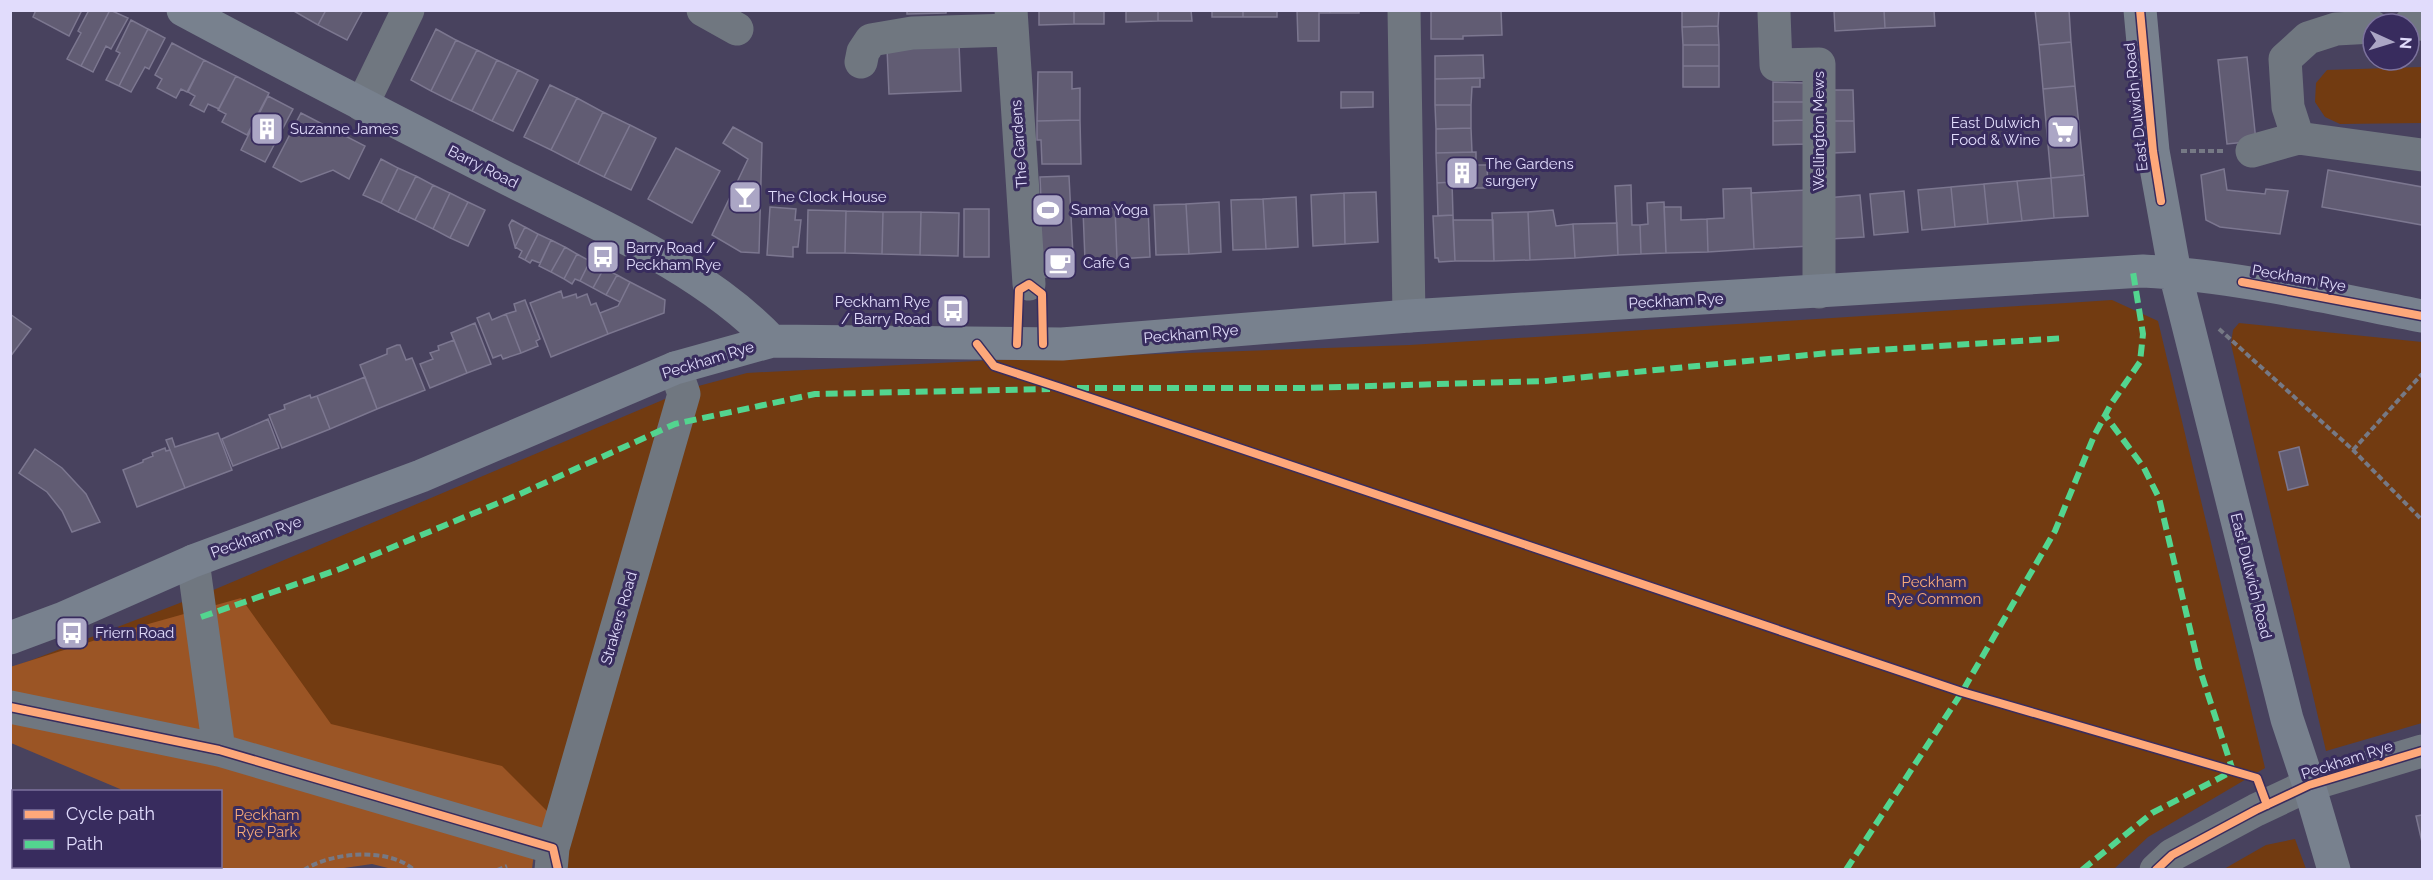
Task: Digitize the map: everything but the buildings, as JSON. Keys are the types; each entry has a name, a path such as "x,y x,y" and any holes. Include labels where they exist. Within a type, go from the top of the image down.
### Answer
{"main road":[{"name":"Barry Road","path":"183,10 362,105 650,252 712,291 756,324 772,341"},
{"name":"East Dulwich Road","path":"2139,10 2153,151 2175,273 2287,719 2334,870"},
{"name":"Peckham Rye","path":"10,638 61,619 193,561 421,476 675,368 772,341 1062,344 1409,316 2116,273 2175,273 2260,284 2422,316"}],"street":[{"path":"362,105 408,10"},
{"path":"703,10 737,29"},
{"path":"1404,10 1409,316"},
{"name":"Wellington Mews","path":"1774,13 1776,65 1820,64 1819,292"},
{"path":"861,62 863,52 871,40 1011,20"},
{"name":"The Gardens","path":"1011,20 1029,284"},
{"path":"2298,138 2288,107 2285,59 2308,38 2336,29 2361,28"},
{"path":"2252,151 2298,138 2422,155"},
{"name":"Strakers Road","path":"552,859 684,394 675,368"},
{"path":"193,561 219,750"},
{"path":"10,707 219,750 552,859"},
{"name":"Peckham Rye","path":"2156,870 2181,850 2309,785 2422,751"}],"path":[{"path":"2153,151 2252,151"},
{"path":"2189,334 2219,329 2353,450 2422,520"},
{"path":"2353,450 2422,374"},
{"path":"304,870 340,856 377,854 406,862 414,870"}],"green space":[{"path":"2421,67 2422,123 2340,124 2325,117 2315,102 2316,83 2327,70 2421,72"},
{"name":"Peckham Rye Common","path":"2112,300 2158,321 2265,768 2148,837 2114,869 548,870 550,826 11,668 211,591 691,388 747,373 1015,359 1410,345"},
{"path":"2239,323 2422,342 2422,723 2326,751 2231,344 2233,330"},
{"name":"Peckham Rye Park","path":"241,598 331,724 502,766 564,828 536,837 532,869 396,870 372,864 330,870 160,869 222,868 222,790 121,790 11,743 10,667 134,628"},
{"path":"2295,839 2306,869 2224,869 2266,845"}],"marked path":[{"path":"1846,870 1962,692 2055,531 2094,436 2111,404 2140,362 2143,334 2133,272"},
{"path":"1077,388 1304,388 1544,381 1829,353 2065,338"},
{"path":"201,617 340,569 520,494 675,424 815,394 1050,389"},
{"path":"2082,870 2152,813 2233,771 2199,667 2159,498 2144,468 2105,415"}],"cycle path":[{"path":"2140,10 2153,151 2161,201"},
{"path":"2242,282 2422,316"},
{"path":"1017,344 1019,290 1029,284 1042,294 1043,344"},
{"path":"977,344 994,366 1962,692 2257,778 2267,805"},
{"path":"10,707 219,750 553,848 558,870"},
{"path":"2156,870 2172,855 2256,810 2309,785 2422,751"}],"place":[{"name":"Suzanne James","path":"267,129"},
{"name":"East Dulwich Food & Wine","path":"2063,132"},
{"name":"The Gardens surgery","path":"1462,173"},
{"name":"The Clock House","path":"745,197"},
{"name":"Sama Yoga","path":"1048,210"},
{"name":"Barry Road / Peckham Rye","path":"603,257"},
{"name":"Cafe G","path":"1060,263"},
{"name":"Peckham Rye / Barry Road","path":"953,311"},
{"name":"Friern Road","path":"72,633"}]}
